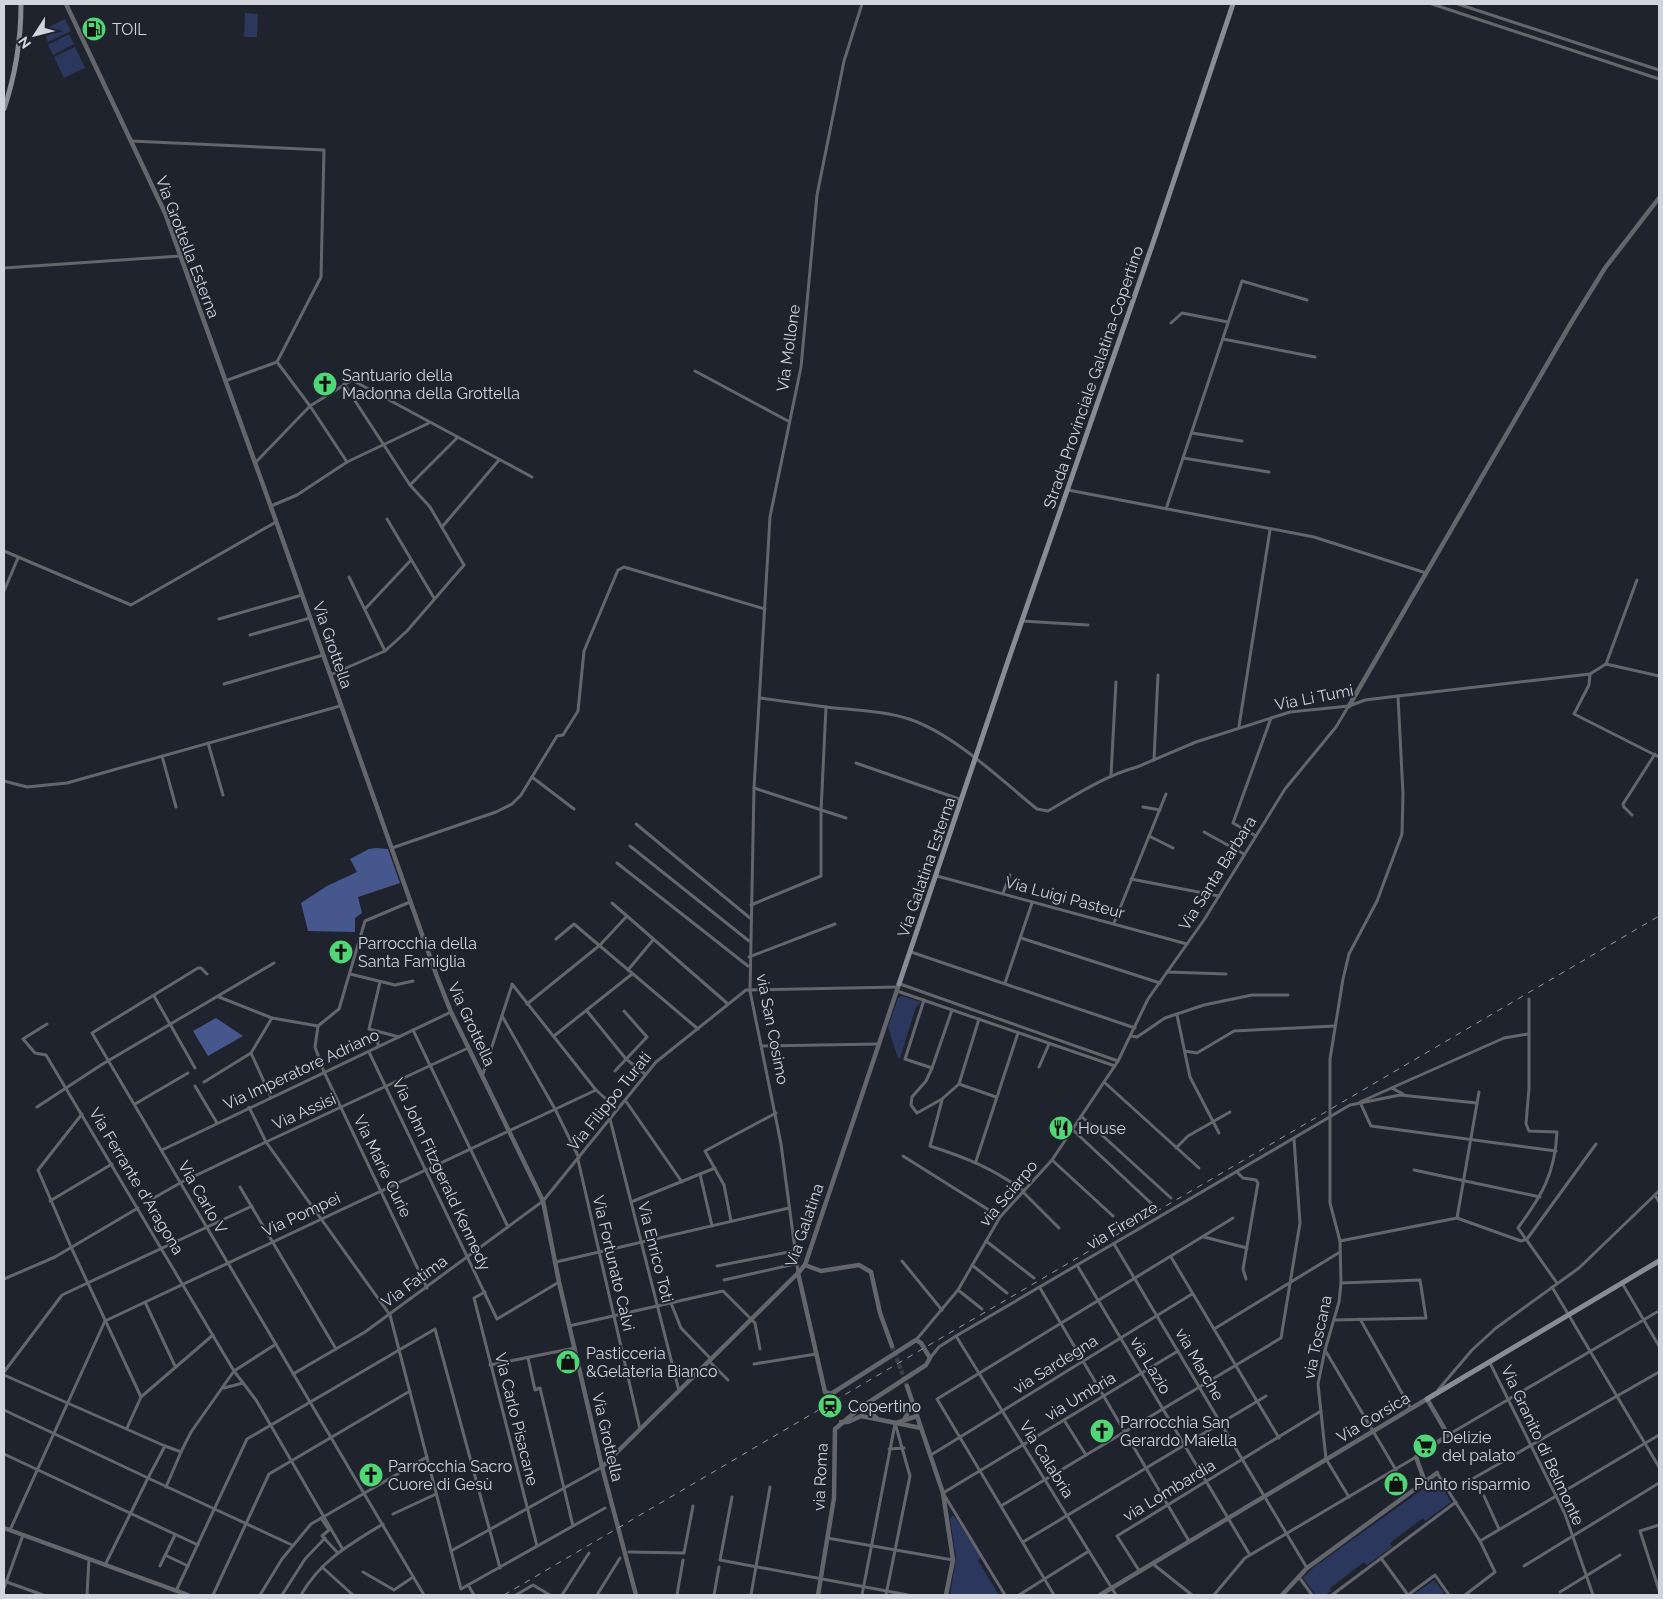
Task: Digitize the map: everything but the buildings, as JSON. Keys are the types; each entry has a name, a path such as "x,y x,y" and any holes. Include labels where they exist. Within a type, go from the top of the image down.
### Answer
{"main road":[{"path":"4,109 10,91 17,53 21,4"},
{"path":"21,16 26,4"},
{"name":"Strada Provinciale Galatina-Copertino","path":"976,759 1233,4"},
{"name":"Via Galatina Esterna","path":"898,988 976,759"},
{"name":"Via Corsica","path":"1426,1399 1490,1363 1659,1261"}],"street":[{"name":"Via Grottella Esterna","path":"66,4 165,214 271,506"},
{"name":"Via Mollone","path":"760,698 770,517 788,421 801,367 817,195 844,61 862,4"},
{"path":"1432,4 1659,79"},
{"path":"1458,4 1659,70"},
{"path":"131,141 324,150 321,277 277,362 225,381"},
{"path":"1349,706 1571,322 1605,268 1659,198"},
{"path":"4,268 181,256"},
{"path":"1166,509 1242,281 1307,300"},
{"path":"1171,323 1182,313 1228,322"},
{"path":"1222,339 1315,357"},
{"path":"277,362 310,406 347,462"},
{"path":"695,371 788,421"},
{"path":"255,463 310,406 352,380 532,477"},
{"path":"330,675 385,651 406,631 464,565 430,507 410,485 344,384"},
{"path":"271,506 297,495 347,462 430,423"},
{"path":"1192,433 1242,441"},
{"path":"410,485 458,438"},
{"path":"1183,458 1269,472"},
{"path":"442,527 499,460"},
{"path":"1068,490 1314,537 1426,574"},
{"name":"Via Grottella","path":"271,506 340,706 451,1012 543,1201 559,1282 602,1467 636,1595"},
{"path":"387,519 434,598"},
{"path":"5,553 131,605 276,521"},
{"path":"1238,726 1270,530"},
{"path":"4,591 18,558"},
{"path":"365,610 411,560"},
{"path":"391,848 469,822 512,804 521,795 557,736 563,735 578,711 584,651 618,570 624,567 765,609"},
{"path":"349,577 385,651"},
{"path":"1637,580 1606,664 1659,676"},
{"path":"219,619 302,594"},
{"path":"250,635 310,618"},
{"path":"1022,621 1088,625"},
{"path":"224,684 323,655"},
{"name":"Via Li Tumi","path":"976,759 1042,811 1048,811 1091,784 1111,775 1238,726 1290,712 1349,706 1365,700 1590,674 1606,664"},
{"path":"1590,674 1589,685 1574,714 1659,757"},
{"path":"1154,760 1158,675"},
{"path":"1111,775 1116,682"},
{"name":"via Toscana","path":"1349,1497 1326,1459 1318,1384 1341,1283 1340,1241 1330,1203 1330,1059 1342,979 1349,954 1378,901 1402,834 1404,794 1398,696"},
{"path":"760,698 907,718 926,725 976,759"},
{"name":"via San Cosimo","path":"760,698 754,788 749,942 750,991 776,1113 795,1264 798,1273"},
{"path":"4,781 27,787 53,786 340,706"},
{"path":"751,905 821,876 821,811 826,706"},
{"name":"Via Santa Barbara","path":"1118,1061 1148,999 1219,896 1285,789 1336,726 1349,706"},
{"path":"1256,836 1233,823 1271,718"},
{"path":"208,743 222,795"},
{"path":"1632,815 1624,807 1624,804 1655,754"},
{"path":"162,756 176,807"},
{"path":"856,762 962,801"},
{"path":"532,777 574,809"},
{"path":"754,788 846,818"},
{"path":"1114,923 1166,794"},
{"path":"1143,807 1160,810"},
{"path":"636,824 750,919"},
{"path":"1204,832 1244,854"},
{"path":"1148,836 1173,848"},
{"path":"630,846 749,942"},
{"path":"617,863 749,966"},
{"path":"1002,893 1010,875"},
{"name":"Via Luigi Pasteur","path":"937,876 1187,944"},
{"path":"1131,879 1219,896"},
{"path":"218,997 272,1018 318,1026 339,1009 365,921 410,902"},
{"path":"1005,983 1032,902"},
{"path":"612,903 728,1004"},
{"path":"527,1004 600,945 627,916"},
{"path":"556,939 574,924 698,1029"},
{"path":"749,958 835,924"},
{"path":"1021,938 1160,983"},
{"path":"628,970 653,940"},
{"path":"910,952 1135,1028"},
{"path":"37,1107 66,1087 274,963"},
{"path":"195,1068 154,996 198,968 207,974"},
{"path":"1167,972 1226,974"},
{"path":"350,974 396,985 413,981"},
{"path":"554,1036 632,974"},
{"path":"380,982 368,1029 399,1037"},
{"path":"482,1077 512,984 596,1090 617,1109"},
{"path":"750,991 898,988 1118,1061"},
{"path":"898,988 924,1000 979,1020 1115,1066"},
{"name":"Via Galatina","path":"898,988 805,1265 798,1273 826,1392 831,1394 916,1340"},
{"name":"Via Filippo Turati","path":"543,1201 645,1074 664,1054 746,990 750,991"},
{"path":"1131,1036 1137,1037 1165,1018 1237,997 1252,994 1288,995"},
{"name":"Via Carlo V","path":"154,996 92,1033 424,1595"},
{"path":"1529,999 1526,1124 1529,1131 1557,1132 1556,1151 1551,1176 1540,1197 1518,1228 1557,1283"},
{"path":"924,1000 905,1058 932,1068"},
{"path":"952,1010 926,1082 912,1097 911,1105 917,1113 942,1099 959,1084 979,1020"},
{"path":"587,1011 626,1059 645,1074"},
{"path":"616,1071 647,1037 624,1011"},
{"name":"Via Imperatore Adriano","path":"162,1150 451,1012"},
{"path":"1177,1015 1190,1077 1219,1133"},
{"name":"Via Fortunato Calvi","path":"502,1016 555,1109 578,1159 640,1430"},
{"path":"204,1082 251,1053 272,1018"},
{"name":"Via Ferrante d'Aragona","path":"47,1024 23,1039 35,1053 46,1055 234,1371 244,1383 292,1461 322,1517 342,1548"},
{"name":"Via Marie Curie","path":"318,1026 315,1047 324,1072 427,1288"},
{"path":"1185,1051 1198,1053 1234,1031 1335,1026"},
{"path":"413,1030 508,1227"},
{"path":"378,1031 378,1047"},
{"path":"976,1161 1018,1032"},
{"name":"via Firenze","path":"930,1358 939,1347 956,1336 1329,1118 1360,1102 1504,1038 1528,1034"},
{"path":"762,1046 878,1044"},
{"path":"1039,1067 1049,1044"},
{"name":"Via Assisi","path":"152,1199 180,1183 468,1048"},
{"name":"Via John Fitzgerald Kennedy","path":"369,1052 387,1086 497,1320 559,1282"},
{"path":"251,1053 271,1097"},
{"name":"via Sciarpo","path":"916,1340 958,1290 1000,1217 1052,1160 1118,1061"},
{"path":"267,1090 321,1064"},
{"path":"135,1104 188,1073"},
{"path":"1104,1082 1199,1168"},
{"path":"959,1084 996,1097"},
{"path":"195,1086 217,1123"},
{"path":"1392,1088 1405,1096"},
{"name":"Via Pompei","path":"105,1321 596,1090"},
{"path":"1457,1218 1479,1092"},
{"path":"1477,1103 1405,1096 1360,1102 1371,1126 1556,1151"},
{"path":"625,1099 682,1182"},
{"path":"942,1099 930,1146 976,1161 998,1172 1024,1191 1059,1228"},
{"path":"249,1107 266,1142 390,1315 461,1589 605,1508"},
{"path":"1176,1148 1188,1136 1230,1112"},
{"path":"731,1221 724,1185 705,1151 776,1113"},
{"path":"82,1114 38,1170 70,1247 141,1397"},
{"path":"1081,1116 1171,1198"},
{"name":"Via Enrico Toti","path":"610,1119 679,1391"},
{"path":"1072,1129 1152,1204"},
{"path":"1001,1506 1281,1338 1300,1223 1294,1138"},
{"path":"1340,1241 1457,1218 1521,1241 1526,1239 1596,1144"},
{"path":"903,1156 1000,1217"},
{"path":"1052,1160 1113,1216"},
{"path":"50,1201 112,1164"},
{"path":"631,1202 715,1168"},
{"path":"1414,1170 1540,1197"},
{"path":"1237,1172 1243,1178 1256,1180 1258,1183 1244,1268 1246,1279"},
{"path":"700,1174 712,1226"},
{"path":"240,1187 336,1349"},
{"path":"1436,1393 1472,1350 1496,1328 1579,1268 1659,1191"},
{"path":"1655,1195 1659,1202"},
{"name":"Via Fatima","path":"293,1374 390,1315 543,1201"},
{"path":"181,1452 4,1373 62,1295 252,1206"},
{"path":"4,1279 55,1257 138,1208"},
{"path":"556,1262 789,1208"},
{"path":"1054,1595 937,1399 1233,1218"},
{"path":"1204,1237 1247,1248"},
{"path":"986,1241 1034,1278"},
{"name":"via Marche","path":"1114,1244 1264,1497"},
{"path":"717,1266 794,1251"},
{"path":"1214,1329 1340,1252"},
{"path":"1171,1257 1279,1438"},
{"path":"902,1261 942,1310"},
{"path":"724,1280 795,1264"},
{"path":"805,1265 822,1271 860,1265 871,1272 876,1297 892,1346"},
{"name":"via Lazio","path":"1077,1265 1250,1555"},
{"path":"972,1266 1007,1293"},
{"path":"451,1551 602,1467 798,1273"},
{"path":"1334,1320 1426,1318 1420,1280 1341,1283"},
{"path":"1622,1284 1659,1346"},
{"path":"1552,1287 1659,1467"},
{"path":"1040,1288 1189,1541"},
{"path":"958,1290 982,1309"},
{"name":"Via Carlo Pisacane","path":"485,1292 474,1298 537,1546"},
{"path":"569,1326 722,1292 755,1323 760,1349"},
{"name":"via Sardegna","path":"931,1455 1082,1360 1192,1294"},
{"path":"145,1302 175,1366"},
{"path":"671,1303 681,1328 728,1380"},
{"path":"1214,1595 1242,1560 1396,1470 1448,1435 1657,1312"},
{"path":"1360,1319 1411,1409"},
{"path":"10,1530 105,1321"},
{"path":"176,1591 246,1439 435,1329 500,1568"},
{"path":"127,1428 141,1397 213,1335"},
{"name":"Via Calabria","path":"956,1336 1116,1595"},
{"path":"916,1340 925,1348 930,1358"},
{"path":"166,1486 191,1432 234,1371 276,1344"},
{"path":"490,1365 575,1348"},
{"path":"1325,1350 1396,1470"},
{"name":"via Umbria","path":"943,1493 1178,1351"},
{"path":"754,1364 816,1354"},
{"path":"528,1358 535,1390 540,1388 573,1526"},
{"name":"via Roma","path":"818,1595 834,1498 835,1429 841,1422 860,1408 926,1365 930,1358"},
{"name":"Via Granito di Belmonte","path":"1490,1363 1556,1496 1593,1595"},
{"path":"1474,1478 1659,1372"},
{"path":"223,1388 244,1383"},
{"path":"907,1386 943,1493 953,1560 946,1595"},
{"path":"213,1595 269,1474 410,1391"},
{"path":"1023,1542 1266,1396"},
{"path":"1426,1399 1448,1435"},
{"name":"Via Corsica","path":"1100,1595 1426,1399"},
{"path":"870,1402 870,1413"},
{"path":"904,1422 913,1404"},
{"path":"860,1408 878,1418"},
{"path":"860,1408 861,1416"},
{"path":"4,1410 292,1545"},
{"name":"via Lombardia","path":"1140,1572 1117,1536 1320,1411"},
{"path":"841,1422 848,1422 861,1416 895,1423 904,1422 917,1416"},
{"path":"1064,1420 1086,1455"},
{"path":"904,1422 921,1428"},
{"path":"886,1595 910,1476 904,1448 895,1423"},
{"path":"862,1595 895,1423"},
{"path":"1480,1540 1659,1436"},
{"path":"105,1565 165,1446"},
{"path":"889,1449 904,1448"},
{"path":"4,1454 198,1545"},
{"path":"260,1595 292,1545 311,1524 426,1457"},
{"path":"1416,1457 1425,1482"},
{"path":"1282,1595 1307,1568 1437,1473 1480,1540 1495,1572 1465,1595"},
{"path":"1524,1566 1659,1483"},
{"path":"751,1595 770,1487"},
{"path":"943,1493 1005,1595"},
{"path":"393,1514 436,1494"},
{"path":"1484,1496 1500,1529"},
{"path":"732,1497 720,1560 908,1595"},
{"path":"1264,1497 1307,1568"},
{"path":"1332,1595 1456,1502"},
{"path":"629,1552 684,1553 693,1506"},
{"path":"322,1517 329,1530 322,1536 337,1552"},
{"path":"301,1595 322,1567 337,1552 383,1524"},
{"path":"1659,1525 1640,1531 1659,1590"},
{"path":"4,1528 188,1595"},
{"path":"4,1588 23,1534"},
{"path":"160,1566 175,1535"},
{"path":"282,1595 305,1559 325,1538"},
{"path":"827,1538 953,1560"},
{"path":"1019,1595 1089,1551"},
{"path":"562,1595 589,1553"},
{"path":"1560,1592 1620,1554"},
{"path":"165,1555 188,1566"},
{"path":"597,1595 620,1558"},
{"path":"1381,1558 1408,1595 1435,1575 1449,1595"},
{"path":"87,1595 88,1559"},
{"path":"677,1595 683,1560"},
{"path":"1153,1564 1192,1595"},
{"path":"322,1567 353,1595"},
{"path":"714,1595 719,1567"},
{"path":"362,1572 394,1590 413,1577"},
{"path":"1299,1577 1312,1595"},
{"path":"5,1582 43,1595"},
{"path":"468,1585 474,1595"},
{"path":"516,1595 533,1585 550,1595"},
{"path":"631,1595 635,1589"}],"shaded area":[{"path":"245,13 258,14 257,37 244,37"},
{"path":"65,19 71,31 48,42 43,30"},
{"path":"69,34 74,44 53,55 48,45"},
{"path":"75,47 85,68 64,78 54,57"},
{"path":"369,849 388,849 400,883 358,897 362,913 355,918 355,932 308,931 301,903 327,886 357,872 350,859"},
{"path":"902,996 921,1002 916,1007 900,1058 898,1058 888,1027 898,998"},
{"path":"216,1018 243,1036 208,1056 193,1031"},
{"path":"1437,1479 1451,1502 1425,1521 1423,1518 1390,1543 1392,1547 1367,1565 1364,1562 1330,1588 1331,1591 1325,1595 1316,1595 1303,1578 1314,1567"},
{"path":"954,1516 981,1557 978,1561 999,1595 950,1595 956,1558 950,1519"},
{"path":"1434,1580 1444,1593 1440,1595 1413,1595"}],"tunnel":[{"path":"892,1346 907,1386"}],"railway":[{"path":"504,1595 1659,916"}],"place":[{"name":"TOIL","path":"94,29"},
{"name":"Santuario della Madonna della Grottella","path":"325,384"},
{"name":"Parrocchia della Santa Famiglia","path":"341,952"},
{"name":"House","path":"1061,1128"},
{"name":"Pasticceria &Gelateria Bianco","path":"568,1362"},
{"name":"Copertino","path":"830,1406"},
{"name":"Parrocchia San Gerardo Maiella","path":"1102,1431"},
{"name":"Delizie del palato","path":"1425,1446"},
{"name":"Parrocchia Sacro Cuore di Gesù","path":"371,1475"},
{"name":"Punto risparmio","path":"1396,1484"}]}
